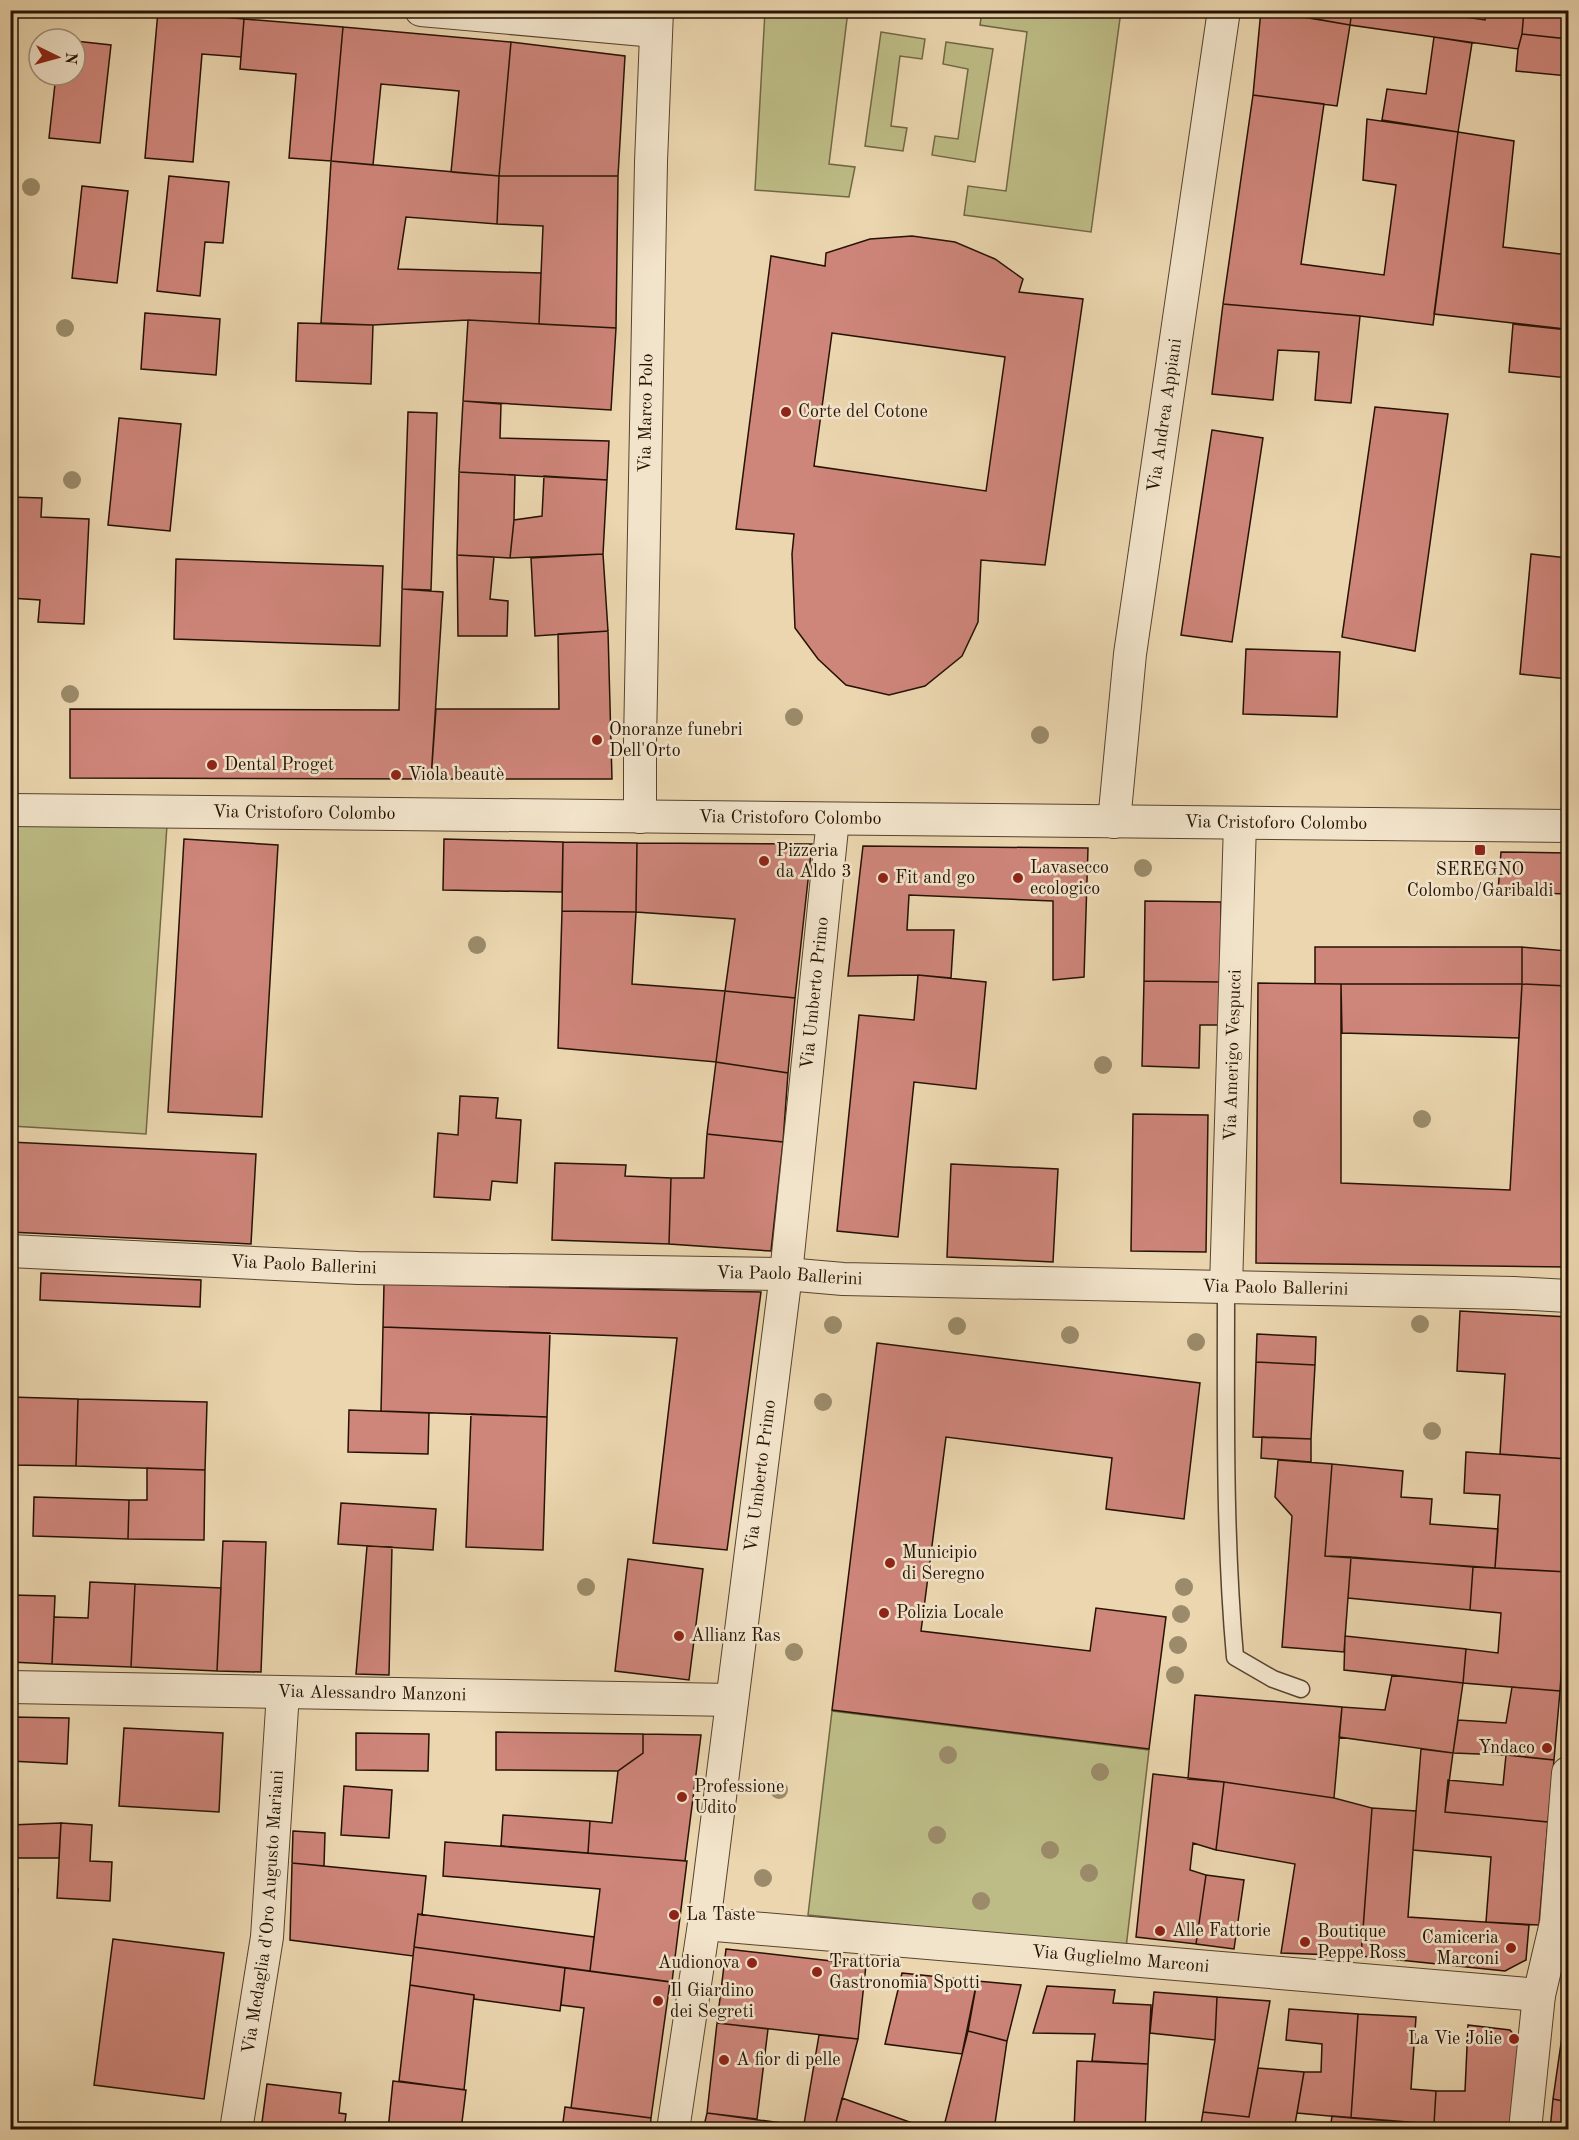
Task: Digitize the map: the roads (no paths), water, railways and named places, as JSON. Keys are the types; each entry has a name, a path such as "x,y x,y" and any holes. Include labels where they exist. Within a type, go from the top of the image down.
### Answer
{"street":[{"path":"421,10 656,21"},
{"name":"Via Andrea Appiani","path":"1114,822 1130,654 1224,10"},
{"name":"Via Marco Polo","path":"640,817 656,21"},
{"name":"Via Cristoforo Colombo","path":"10,810 1569,826"},
{"name":"Via Umberto Primo","path":"673,2130 704,1924 786,1274 833,819"},
{"name":"Via Amerigo Vespucci","path":"1226,1287 1240,823"},
{"name":"Via Paolo Ballerini","path":"10,1251 358,1268 786,1274 843,1279 1569,1296"},
{"name":"Via Alessandro Manzoni","path":"10,1688 732,1700"},
{"name":"Via Medaglia d'Oro Augusto Mariani","path":"236,2130 267,1937 283,1694"},
{"path":"1525,2130 1539,1995 1562,1920 1569,1773"},
{"name":"Via Guglielmo Marconi","path":"704,1924 1539,1995"}],"lane":[{"path":"1226,1287 1226,1515 1235,1657 1273,1679 1301,1689"}],"place":[{"name":"Corte del Cotone","path":"786,412"},
{"name":"Onoranze funebri Dell'Orto","path":"597,740"},
{"name":"Dental Proget","path":"212,765"},
{"name":"Viola beautè","path":"396,775"},
{"name":"SEREGNO Colombo/Garibaldi","path":"1480,850"},
{"name":"Pizzeria da Aldo 3","path":"764,861"},
{"name":"Fit and go","path":"883,878"},
{"name":"Lavasecco ecologico","path":"1018,878"},
{"name":"Municipio di Seregno","path":"890,1563"},
{"name":"Polizia Locale","path":"884,1613"},
{"name":"Allianz Ras","path":"679,1636"},
{"name":"Yndaco","path":"1547,1748"},
{"name":"Professione Udito","path":"682,1797"},
{"name":"La Taste","path":"674,1915"},
{"name":"Alle Fattorie","path":"1160,1931"},
{"name":"Boutique Peppe Ross","path":"1305,1942"},
{"name":"Camiceria Marconi","path":"1511,1948"},
{"name":"Audionova","path":"752,1963"},
{"name":"Trattoria Gastronomia Spotti","path":"817,1972"},
{"name":"Il Giardino dei Segreti","path":"658,2001"},
{"name":"La Vie Jolie","path":"1514,2039"},
{"name":"A fior di pelle","path":"724,2060"}]}
